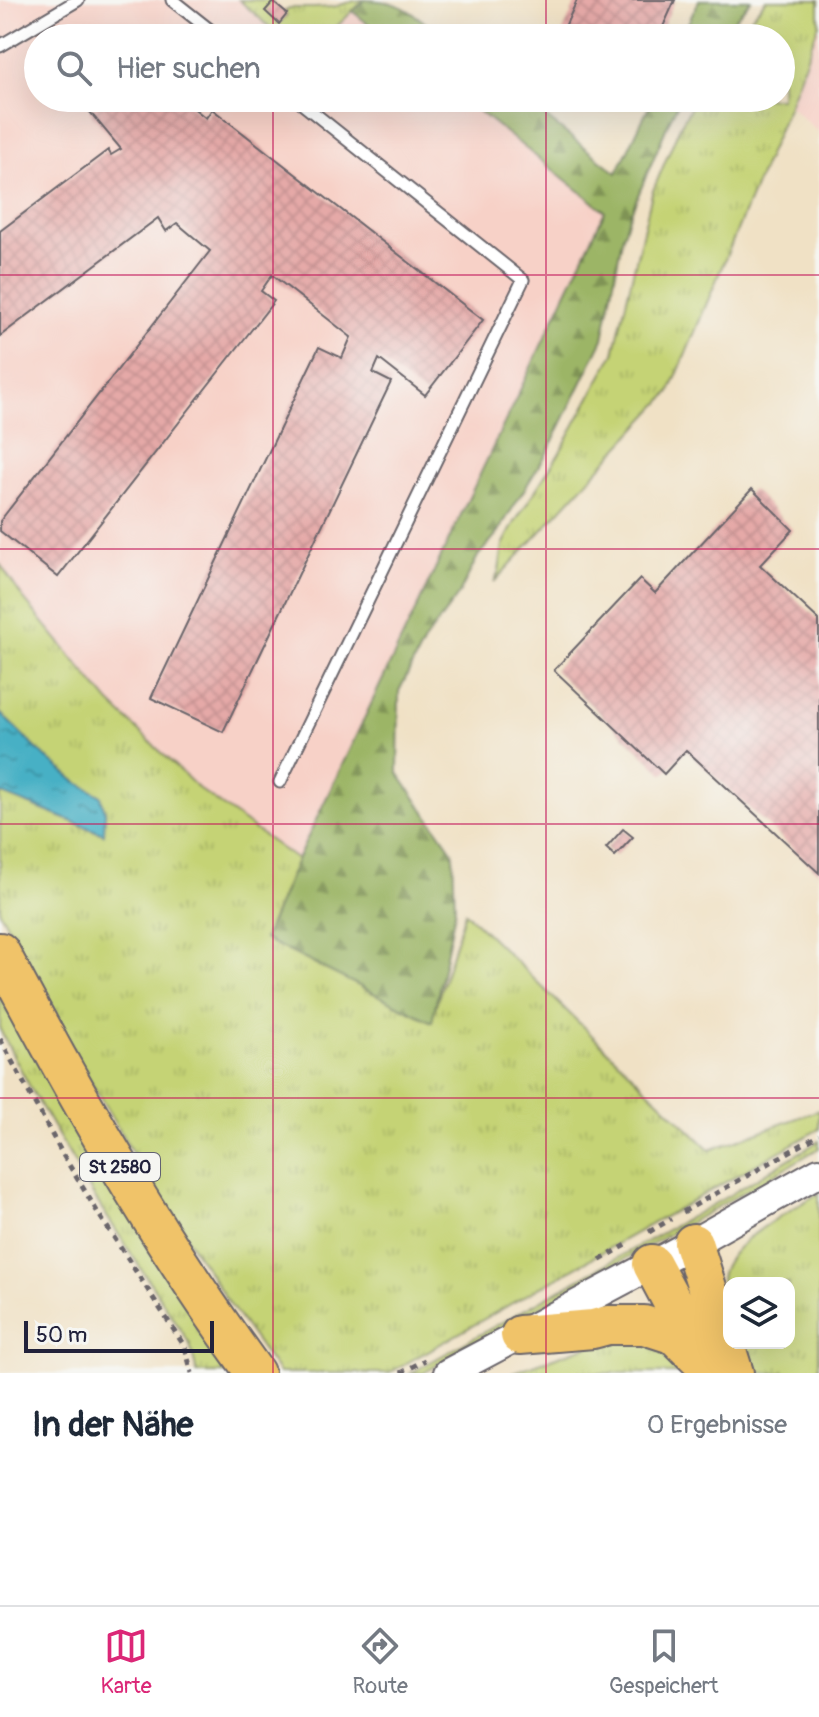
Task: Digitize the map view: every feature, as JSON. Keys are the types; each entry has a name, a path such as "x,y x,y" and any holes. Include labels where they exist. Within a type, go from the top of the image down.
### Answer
{"highway":[{"name":"St 2580","path":"0,952 63,1071 145,1210 255,1373"},
{"path":"693,1243 717,1369"},
{"path":"642,1247 717,1369"},
{"path":"520,1335 616,1324 644,1325 675,1335 717,1369"}],"street":[{"path":"438,1365 520,1335 642,1247 693,1243 819,1172"}],"lane":[{"path":"37,24 78,0"},
{"path":"172,0 202,24"},
{"path":"0,46 24,32"},
{"path":"280,782 523,280 313,112"}],"path":[{"path":"0,1039 63,1155 185,1347 192,1373"},
{"path":"590,1265 642,1247 819,1135"},
{"path":"401,1373 438,1365"}],"shaded area":[{"path":"0,0 239,0 266,24 24,24 24,112 480,112 606,211 297,860 199,789 109,702 23,598 0,564"},
{"path":"353,12 368,24 340,24"},
{"path":"819,24 819,133 795,111 795,89"}],"green space":[{"path":"239,0 271,0 279,23 289,8 325,8 364,0 339,24 266,24"},
{"path":"364,0 378,1 399,6 426,24 368,24 353,12"},
{"path":"699,0 751,0 731,24 688,24"},
{"path":"766,0 819,0 819,24 795,89 795,24 746,24"},
{"path":"480,112 539,112 617,173 646,112 674,112 622,239 603,339 547,453 496,535 478,556 459,594 425,640 399,691 398,773 453,852 455,912 432,1022 264,939 297,860 605,211"},
{"path":"688,112 786,112 670,392 494,582 503,545 515,522 559,454 614,353 652,193"},
{"path":"0,564 23,598 109,702 199,789 297,860 264,939 431,1021 465,912 710,1150 819,1110 819,1129 389,1373 279,1373 147,1178 80,1063 0,912 0,793 103,834 101,796 75,781 0,713"},
{"path":"0,989 234,1373 197,1373 190,1344 95,1198 0,1030"},
{"path":"819,1141 819,1148 767,1179 423,1373 411,1373 728,1196"},
{"path":"819,1193 819,1373 750,1373 740,1349 795,1349 795,1277 723,1277 723,1297 722,1294 721,1280 724,1267 733,1254 745,1241"},
{"path":"647,1334 699,1373 511,1373 595,1344"}],"water":[{"path":"0,713 75,781 101,796 105,813 104,834 0,793"}],"building":[{"path":"577,0 675,0 664,24 566,24"},
{"path":"273,2 287,14 279,24 265,11"},
{"path":"90,112 198,112 206,118 210,112 216,112 483,320 425,395 379,359 373,373 391,382 223,732 151,698 319,347 342,358 351,337 272,275 261,291 274,301 58,577 0,531 0,521 210,251 177,223 166,231 158,218 0,336 0,231 108,150 111,155 121,149"},
{"path":"752,489 793,530 760,565 819,620 819,873 686,750 664,774 554,670 640,579 655,593"},
{"path":"623,829 633,837 615,856 606,848"}]}
